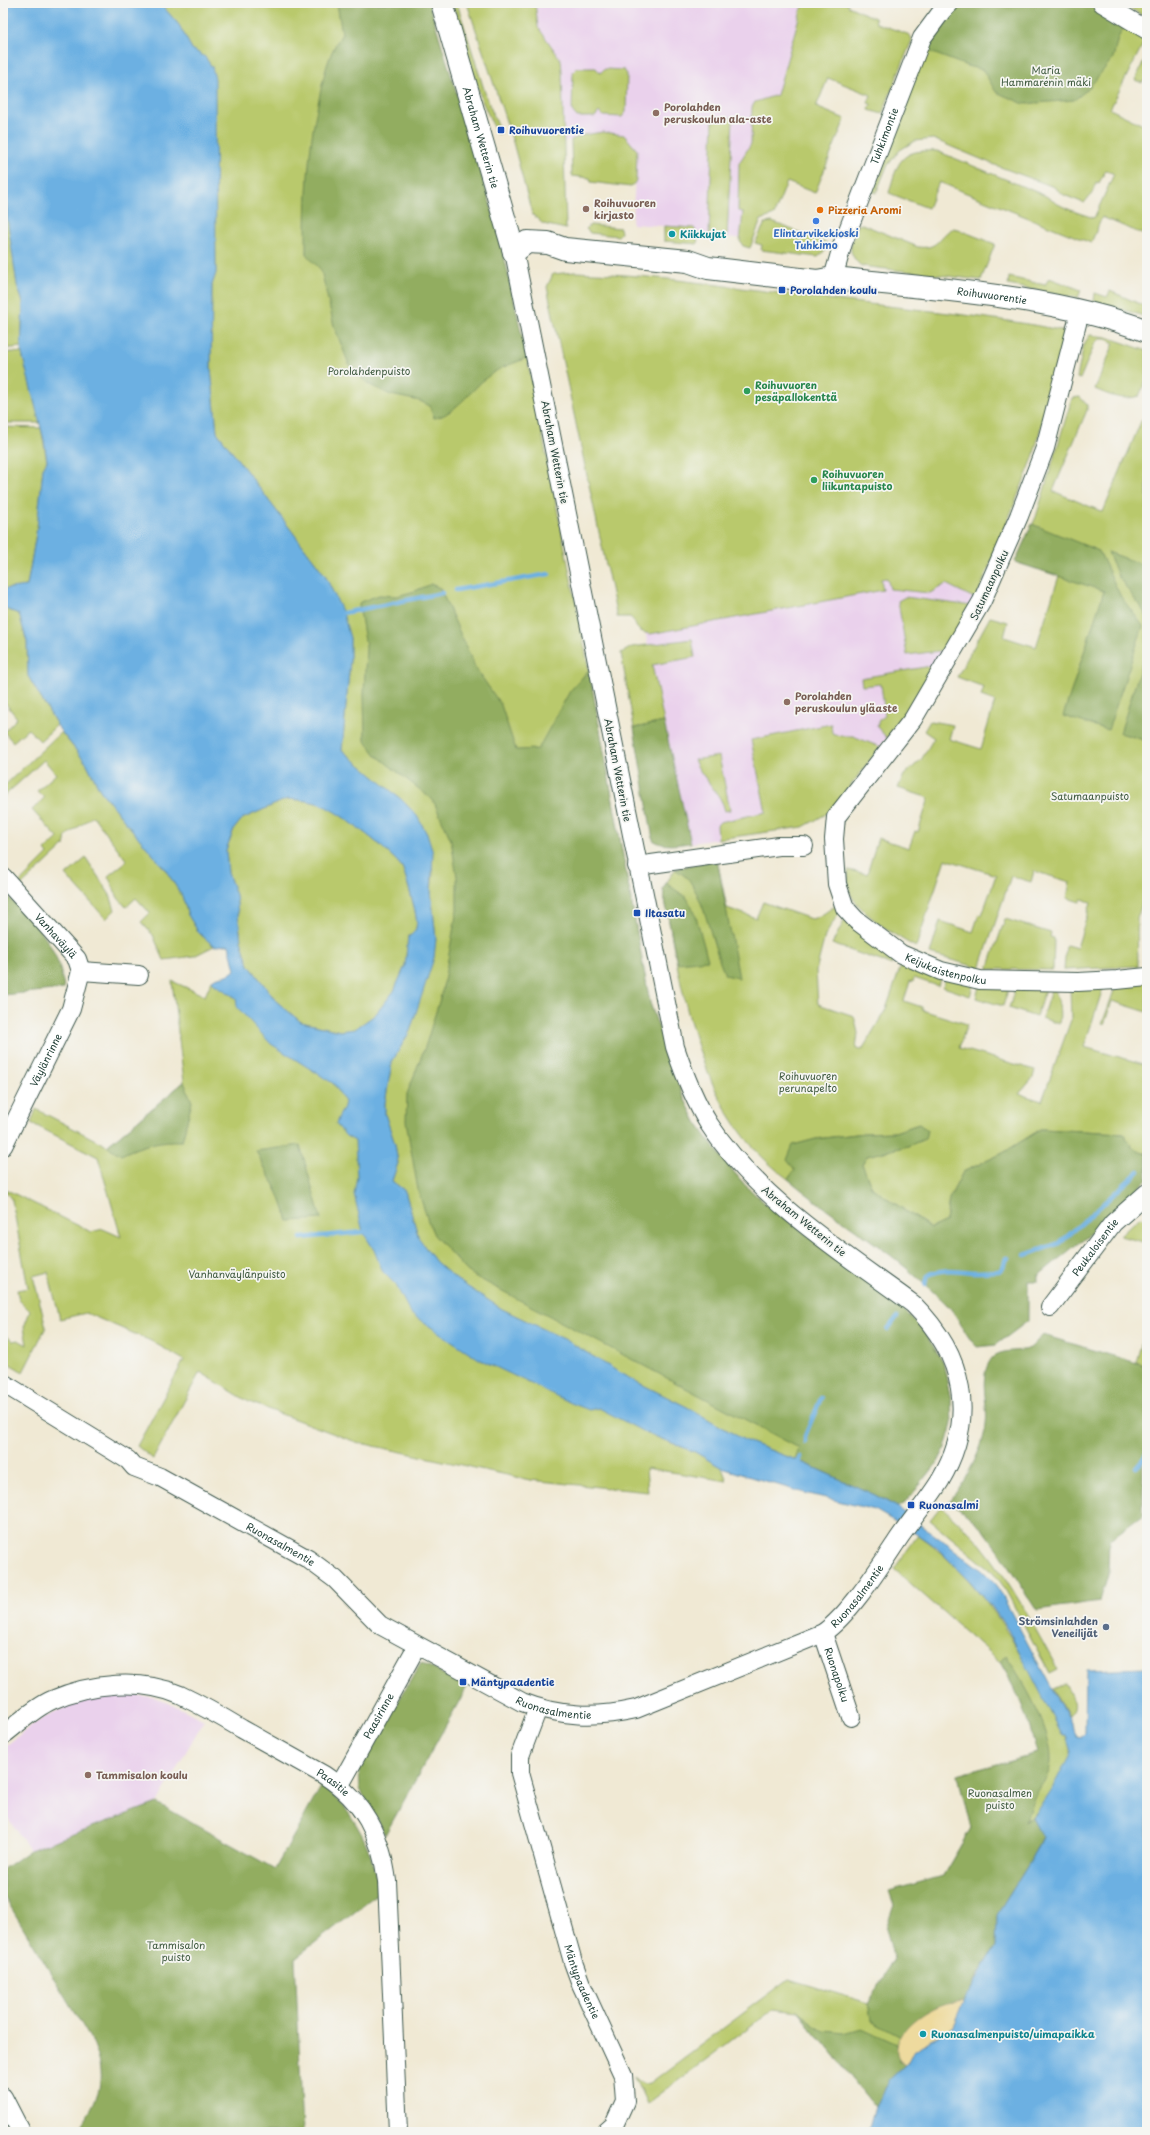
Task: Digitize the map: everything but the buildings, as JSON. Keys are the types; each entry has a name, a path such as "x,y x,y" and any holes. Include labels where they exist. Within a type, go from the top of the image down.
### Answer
{"main road":[{"name":"Abraham Wetterin tie","path":"442,3 514,252"},
{"name":"Roihuvuorentie","path":"514,252 530,257 548,257 565,249 688,260 707,256 819,269 833,278 1009,298 1080,312 1126,323 1147,331"}],"street":[{"name":"Tuhkimontie","path":"833,278 843,243 922,38 942,11 950,3"},
{"path":"1102,3 1147,30"},
{"name":"Abraham Wetterin tie","path":"514,252 674,1047 688,1083 705,1117 730,1154 775,1200 913,1304 926,1318 952,1358 957,1372 961,1401 958,1437"},
{"name":"Satumaanpolku","path":"835,826 838,814 913,719 980,605 1019,516 1045,448 1080,312"},
{"name":"Keijukaistenpolku","path":"835,826 837,884 845,908 856,920 879,938 901,954 920,964 958,976 980,980 1078,982 1147,977"},
{"path":"637,866 779,846 804,846"},
{"name":"Vanhaväylä","path":"3,877 77,959 81,971"},
{"path":"81,971 139,975"},
{"name":"Väylänrinne","path":"3,1146 71,1009 81,971"},
{"name":"Peukaloisentie","path":"1050,1307 1113,1223 1147,1193"},
{"name":"Ruonasalmentie","path":"3,1383 128,1460 134,1467 160,1477 308,1559 335,1579 373,1620 417,1646 522,1702 538,1708 569,1715 593,1716 636,1709 823,1632 832,1626 850,1606 944,1474 958,1437"},
{"name":"Ruonapolku","path":"823,1632 851,1717"},
{"name":"Paasirinne","path":"340,1785 417,1646"},
{"name":"Paasitie","path":"3,1735 41,1706 74,1692 107,1685 137,1685 154,1688 179,1695 209,1710 340,1785 354,1799 372,1826 385,1862 398,2132"},
{"name":"Mäntypaadentie","path":"538,1708 520,1756 520,1773 573,1962 581,1984 623,2075 625,2101 614,2125 606,2132"},
{"path":"3,2097 21,2132"}],"shaded area":[{"name":"Porolahden peruskoulun ala-aste","path":"512,3 808,3 749,239 698,235 694,228 632,224 637,150 624,135 603,132 583,135 571,140 547,145"},
{"name":"Porolahden peruskoulun yläaste","path":"919,571 976,599 902,719 826,814 803,827 691,843 644,627"},
{"name":"Tammisalon koulu","path":"123,1694 152,1697 178,1707 204,1720 157,1803 30,1850 3,1811 3,1748 32,1725 52,1713 92,1698"}],"green space":[{"name":"Porolahdenpuisto","path":"160,3 429,3 527,358 585,649 650,1003 683,1096 696,1122 710,1143 745,1185 768,1206 891,1297 921,1327 943,1362 951,1401 945,1448 938,1462 906,1502 897,1507 875,1495 799,1461 746,1441 687,1407 625,1376 566,1340 502,1309 457,1280 436,1262 419,1239 405,1191 392,1181 398,1163 395,1144 385,1114 385,1103 392,1062 410,1031 436,939 431,891 433,873 427,834 417,816 402,800 342,750 350,661 350,638 325,575 217,432 211,368 212,285 216,273 212,67 205,57 192,49 179,25"},
{"path":"337,3 429,3 498,229 527,358 494,372 456,407 441,416 434,418 430,406 420,401 391,395 368,384 350,367 334,326 321,270 306,254 308,176 315,118 327,65 333,49 342,34"},
{"path":"452,3 457,3 487,99 501,133 497,134 482,101"},
{"path":"467,3 535,3 538,27 561,60 566,229 543,224 532,214 513,142"},
{"path":"806,3 848,3 848,6 875,18 876,23 910,35 912,40 882,114 869,110 871,104 868,103 871,95 828,78 816,107 845,119 815,193 787,182 774,215 761,220 750,248 743,246 740,241 743,212 738,211 739,163 751,144 752,107 755,102 777,95 801,10"},
{"name":"Maria Hammarénin mäki","path":"960,3 1091,3 1146,38 1110,109 1147,127 1147,236 1102,217 1091,243 939,182 928,208 889,193 895,172 903,159 916,152 937,151 1046,196 1057,204 1094,218 1114,174 1106,170 1099,183 1096,182 1094,191 1084,203 1064,195 1054,187 995,165 933,139 915,141 900,150 887,166 876,193 871,190 928,41"},
{"name":"Maria Hammarénin mäki","path":"960,3 1091,3 1125,25 1118,38 1113,58 1088,89 1074,100 1024,104 996,92 983,70 967,66 925,50 928,41"},
{"path":"1121,3 1147,3 1147,18"},
{"path":"1147,55 1147,82 1143,81 1142,83 1135,80"},
{"path":"577,68 596,68 600,73 605,69 624,70 627,74 626,112 622,117 603,116 599,112 595,117 577,117 572,111 573,72"},
{"path":"713,118 733,118 727,237 709,236"},
{"path":"603,132 624,135 637,150 636,181 631,187 591,182 590,178 572,176 571,140 583,135"},
{"path":"7,208 17,285 23,302 21,347 3,349 3,209"},
{"path":"772,222 827,243 827,249 818,257 761,250 762,245 755,243 765,223"},
{"path":"862,224 918,247 931,246 935,244 945,234 954,228 995,244 981,280 861,266 853,256 851,247 858,225"},
{"path":"590,225 620,228 621,233 618,236 590,233 586,229"},
{"path":"664,226 694,228 698,235 697,244 664,241"},
{"name":"Roihuvuoren liikuntapuisto","path":"575,272 642,276 709,284 982,317 1065,331 1033,458 976,599 946,584 930,593 890,589 887,578 881,579 883,590 650,634 640,631 630,617 617,617 547,287 553,274"},
{"path":"1009,277 1045,285 1049,278 1081,290 1078,298 1008,285"},
{"path":"1110,291 1147,307 1147,317 1094,301 1095,293 1107,297"},
{"path":"1090,335 1107,337 1147,351 1147,378 1139,396 1122,398 1111,396 1095,389 1114,343 1106,339 1099,339 1095,343 1080,379 1077,378 1084,344"},
{"path":"3,353 22,353 40,423 3,423"},
{"name":"Satumaanpuisto","path":"1080,397 1087,405 1087,410 1053,491 1103,512 1142,419 1147,421 1147,888 1137,919 1138,966 1064,970 1066,945 1077,948 1091,902 1081,899 1080,902 1067,898 1070,882 1034,871 1031,882 1011,876 980,968 930,954 940,921 973,932 979,914 982,915 996,875 945,859 916,947 880,924 862,909 851,895 849,889 848,870 867,874 878,838 909,848 915,831 918,832 929,798 898,788 904,775 921,760 934,738 924,731 930,721 953,725 949,739 981,749 995,701 981,696 984,687 957,677 990,617 1008,622 1004,637 1036,647 1059,576 1015,562 1036,517 1072,398"},
{"path":"3,427 41,428 47,461 43,468 37,528 27,586 3,589"},
{"path":"1032,524 1099,551 1121,597 1143,626 1108,730 1063,716 1104,591 1015,562"},
{"path":"1108,552 1147,566 1147,616 1118,576"},
{"path":"431,584 440,588 475,667 501,705 516,750 538,749 570,691 589,670 650,1003 683,1096 696,1122 726,1163 745,1185 768,1206 891,1297 921,1327 943,1362 951,1401 952,1424 945,1448 938,1462 906,1502 897,1507 875,1495 795,1459 799,1448 476,1277 467,1271 434,1235 418,1190 406,1121 407,1094 426,1044 442,992 457,910 457,877 451,840 433,800 376,755 365,740 364,695 366,647 359,605 360,602 379,595 397,596 415,591"},
{"path":"905,597 972,606 947,650 907,655 898,601"},
{"path":"3,608 19,614 27,642 28,676 57,725 40,741 28,729 13,742 4,732 17,718 3,700"},
{"path":"692,639 695,657 652,665 664,722 634,728 621,653 632,647"},
{"path":"1147,647 1147,741 1120,733"},
{"path":"937,665 902,719 887,738 877,727 879,720 885,716 881,684 862,686 861,678"},
{"path":"664,722 691,843 666,845 653,840 634,728"},
{"path":"831,724 832,733 840,736 853,736 880,747 838,802 826,814 803,827 718,839 717,825 720,822 766,812 751,740"},
{"path":"61,732 87,764 100,790 165,869 182,896 188,915 199,933 214,946 194,956 164,960 153,935 141,922 150,913 136,898 126,907 118,898 108,876 127,861 93,816 66,836 64,846 22,885 20,882 48,854 45,850 58,838 32,810 44,798 37,791 56,774 44,760 3,797 3,787"},
{"path":"719,756 730,810 725,811 720,798 701,773 694,760"},
{"path":"287,799 314,802 329,808 346,819 368,835 396,860 402,867 407,881 417,922 416,929 412,935 408,937 405,966 394,991 375,1015 355,1029 340,1031 301,1022 276,1001 249,965 241,941 236,895 228,873 226,850 234,829 242,819"},
{"path":"86,858 110,895 115,910 106,919 66,875"},
{"name":"Roihuvuoren perunapelto","path":"717,859 727,908 756,918 763,902 811,919 822,915 838,904 841,909 825,936 816,971 818,1004 854,1016 858,1033 856,1049 862,1050 886,1009 903,960 941,976 938,986 914,978 913,982 910,981 904,1001 922,1007 922,1010 967,1024 959,1048 1035,1070 1033,1078 1019,1094 1042,1101 1071,1020 1070,987 1104,985 1084,1047 1147,1065 1147,1154 1132,1147 1123,1133 1041,1129 1003,1153 963,1172 949,1199 946,1221 931,1228 872,1188 862,1164 867,1156 908,1146 919,1124 895,1132 865,1133 816,1139 794,1145 795,1170 788,1179 757,1152 733,1120 713,1085 698,1048 687,1009 663,889 675,869"},
{"path":"717,859 739,978 725,975 706,916 697,894 688,879 675,869"},
{"path":"666,883 687,898 695,913 708,960 677,963 663,889"},
{"path":"3,891 43,934 56,958 61,972 64,989 3,995"},
{"path":"846,917 895,955 892,965 832,944"},
{"path":"1005,919 1051,933 1050,937 1054,938 1053,970 988,969"},
{"path":"945,978 974,982 970,996 943,987"},
{"name":"Vanhanväylänpuisto","path":"212,980 213,983 236,998 344,1084 377,1224 644,1432 695,1452 722,1468 727,1481 646,1468 648,1492 530,1480 356,1442 249,1402 200,1372 153,1459 137,1446 184,1360 151,1341 86,1313 60,1319 48,1272 33,1276 46,1327 23,1372 3,1360 3,1334 13,1341 18,1340 27,1345 24,1327 30,1311 19,1300 17,1290 28,1288 12,1200 3,1188 91,1232 103,1229 121,1237 98,1157 31,1123 36,1109 107,1146 184,1082 172,981 205,996"},
{"path":"1147,982 1147,1012 1112,1001 1104,1025 1102,1024 1116,985"},
{"path":"980,983 1009,987 1003,1006 976,998"},
{"path":"1046,987 1036,1017 1009,1008 1015,988"},
{"path":"1052,987 1054,987 1060,1010 1059,1024 1042,1018"},
{"path":"184,1082 192,1102 182,1141 166,1141 151,1144 136,1148 121,1155 107,1146"},
{"path":"919,1124 927,1130 925,1139 908,1146 867,1156 862,1164 872,1188 931,1228 946,1221 949,1199 963,1172 1003,1153 1041,1129 1123,1133 1132,1147 1147,1154 1147,1180 1098,1227 1038,1276 1038,1281 1028,1281 1028,1321 996,1345 977,1347 950,1308 937,1295 891,1256 788,1179 795,1170 787,1160 793,1145 816,1139 865,1133 895,1132"},
{"path":"300,1145 321,1219 288,1221 279,1195 256,1151"},
{"path":"1140,1217 1147,1218 1147,1243 1120,1236"},
{"path":"1147,1324 1147,1366 1136,1362"},
{"path":"1043,1335 1147,1366 1147,1461 1143,1461 1143,1515 1109,1540 1108,1574 1100,1601 1037,1610 1000,1553 979,1525 950,1501 973,1464 978,1454 984,1434 987,1416 984,1382 988,1365 992,1358 1000,1353 1030,1348"},
{"path":"941,1506 981,1545 1003,1575 1058,1670 1050,1674 1004,1587 993,1572 930,1520"},
{"name":"Ruonasalmen puisto","path":"918,1535 944,1556 967,1578 986,1601 1019,1651 1063,1736 1065,1735 1068,1742 1070,1753 1064,1770 1052,1791 1030,1818 1024,1823 918,2018 908,2027 901,2037 898,2048 899,2061 906,2065 890,2080 875,2107 799,2012 773,2009 647,2104 634,2076 644,2084 650,2083 789,1979 868,2003 971,1828 958,1775 1037,1753 1027,1709 1000,1662 894,1569"},
{"path":"1006,1655 1035,1706 1047,1735 1050,1749 1051,1761 1049,1771 1033,1800 1025,1823 1032,1818 1042,1836 1030,1862 997,1915 996,1947 977,1976 965,2001 946,2005 929,2012 914,2022 901,2036 871,2020 868,2003 894,1959 886,1928 894,1905 889,1891 943,1876 971,1828 958,1775 1037,1753 1022,1706 1013,1685 1000,1662"},
{"path":"421,1662 467,1687 385,1835 360,1789 359,1770"},
{"path":"1065,1684 1073,1701 1073,1710 1068,1717 1053,1689"},
{"name":"Tammisalon puisto","path":"322,1785 344,1807 362,1834 373,1864 377,1895 295,1958 303,2132 77,2132 91,2108 99,2087 100,2077 96,2053 90,2038 3,1894 3,1869 30,1850 157,1803 275,1869"},
{"path":"799,2012 824,2031 844,2033 862,2028 897,2044 899,2061 906,2065 890,2080 875,2107"}],"sand":[{"name":"Ruonasalmenpuisto/uimapaikka","path":"965,2001 954,2026 948,2031 931,2039 913,2052 906,2065 899,2060 897,2056 897,2047 899,2040 902,2033 914,2020 928,2010 946,2003"}],"water":[{"path":"3,3 160,3 179,25 192,49 205,57 212,67 215,79 216,273 212,285 211,368 217,432 325,575 343,613 350,638 350,661 342,750 402,800 417,816 427,834 433,853 431,891 436,939 434,958 410,1031 392,1062 385,1103 385,1114 395,1144 398,1163 392,1181 405,1191 419,1239 436,1262 457,1280 502,1309 566,1340 625,1376 687,1407 746,1441 799,1461 875,1495 897,1507 983,1571 996,1584 1077,1736 1081,1737 1085,1732 1086,1670 1147,1668 1147,2132 868,2132 875,2107 890,2080 906,2065 913,2052 931,2039 948,2031 954,2026 967,1995 996,1947 997,1915 1030,1862 1042,1837 1032,1818 1055,1783 1071,1752 1066,1736 1063,1736 1008,1630 992,1607 969,1580 937,1548 918,1535 875,1510 801,1492 722,1468 695,1452 644,1432 599,1408 589,1410 571,1403 479,1359 411,1314 396,1285 383,1272 374,1250 363,1232 354,1194 357,1176 355,1141 346,1136 336,1124 345,1102 334,1084 271,1044 237,1007 236,998 213,983 212,980 218,977 226,976 235,970 229,945 214,946 199,933 188,915 182,896 165,869 100,790 87,764 60,730 28,676 27,642 19,614 3,608 3,589 27,586 37,528 43,468 47,461 44,440 21,350 23,302 17,285 7,217 7,194 3,180","holes":["287,799 314,802 328,808 346,819 368,835 396,860 402,867 407,881 415,911 416,929 412,935 408,937 405,966 394,991 375,1015 355,1029 340,1031 301,1022 276,1001 249,965 241,941 236,895 228,873 226,850 234,829 242,819"]}],"waterway":[{"path":"456,590 549,574"},
{"path":"343,613 442,593"},
{"path":"1025,1255 1060,1243 1139,1171"},
{"path":"301,1238 363,1232"},
{"path":"925,1284 927,1276 938,1271 999,1271 1003,1267 1006,1258 1008,1258"},
{"path":"888,1329 897,1317"},
{"path":"805,1442 805,1436 821,1398"},
{"path":"1136,1467 1147,1454"},
{"path":"799,1461 801,1457"}],"place":[{"name":"Porolahden peruskoulun ala-aste","path":"656,113"},
{"name":"Roihuvuorentie","path":"501,130"},
{"name":"Roihuvuoren kirjasto","path":"586,209"},
{"name":"Pizzeria Aromi","path":"820,210"},
{"name":"Elintarvikekioski Tuhkimo","path":"816,221"},
{"name":"Kiikkujat","path":"672,234"},
{"name":"Porolahden koulu","path":"782,290"},
{"name":"Roihuvuoren pesäpallokenttä","path":"747,391"},
{"name":"Roihuvuoren liikuntapuisto","path":"814,480"},
{"name":"Porolahden peruskoulun yläaste","path":"787,702"},
{"name":"Iltasatu","path":"637,913"},
{"name":"Ruonasalmi","path":"911,1505"},
{"name":"Strömsinlahden Veneilijät","path":"1106,1627"},
{"name":"Mäntypaadentie","path":"463,1682"},
{"name":"Tammisalon koulu","path":"88,1775"},
{"name":"Ruonasalmenpuisto/uimapaikka","path":"923,2034"}]}
